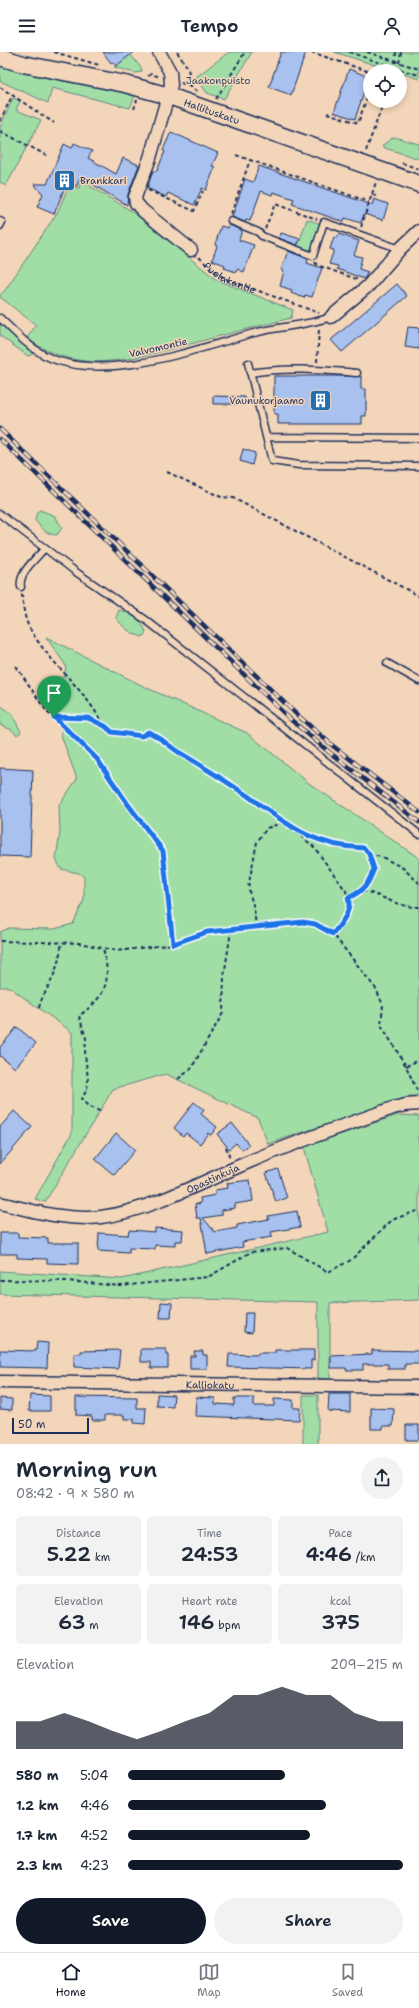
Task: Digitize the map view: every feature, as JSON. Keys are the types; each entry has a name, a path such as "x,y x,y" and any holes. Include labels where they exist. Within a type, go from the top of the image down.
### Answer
{"street":[{"path":"158,52 170,72 171,85 150,158 135,197 136,203 142,210 190,250"},
{"name":"Hallituskatu","path":"0,57 23,64 125,84 169,96 419,184"},
{"path":"331,317 368,286 400,249 419,231"},
{"name":"Opastinkuja","path":"0,1203 50,1215 80,1218 100,1217 124,1213 145,1206 264,1156 371,1116 406,1105 419,1104"},
{"name":"Kalliokatu","path":"0,1382 419,1387"}],"lane":[{"path":"0,221 2,222 0,226"},
{"path":"230,221 258,232 262,236 313,256 324,222 400,249"},
{"name":"Valvomontie","path":"0,318 23,340 45,355 84,365 100,367 157,360 258,332 317,322 331,317"},
{"path":"248,363 272,461 280,464 419,466"},
{"path":"250,373 274,369 317,369 357,373"},
{"path":"267,437 419,438"},
{"path":"0,514 44,549 158,630 419,834"},
{"path":"21,587 20,582 24,574 44,549"},
{"path":"387,663 419,680"}],"path":[{"path":"177,52 188,68 192,86 186,84"},
{"path":"216,99 245,52"},
{"path":"311,52 363,70"},
{"path":"348,52 383,64"},
{"path":"367,52 419,69"},
{"path":"395,61 396,52"},
{"path":"399,62 401,52"},
{"path":"407,72 419,75"},
{"path":"151,74 160,77"},
{"path":"0,87 54,122"},
{"path":"0,121 13,94"},
{"path":"134,109 137,100"},
{"path":"327,113 358,123 363,108"},
{"path":"366,151 381,108"},
{"path":"0,132 48,156"},
{"path":"236,155 370,202"},
{"path":"230,221 250,160"},
{"path":"358,234 377,178"},
{"path":"140,186 194,211 203,191"},
{"path":"372,195 376,196"},
{"path":"258,232 265,231 275,204 324,222"},
{"name":"Puolakantie","path":"190,250 212,270 226,279 331,317"},
{"path":"313,256 317,265 364,282 368,286"},
{"path":"317,369 319,329"},
{"path":"167,472 221,497 233,498 419,596"},
{"path":"21,587 28,625 46,652 77,686 105,726 112,732 131,736 142,736 148,732 154,733 168,746 244,793 284,822 314,847 326,861 346,891 350,904 347,914 333,934"},
{"path":"16,666 47,712 97,759 127,803 163,851 173,944"},
{"path":"54,717 88,718 105,726"},
{"path":"256,928 254,908 248,888 257,842 267,828 284,822"},
{"path":"293,829 317,840 343,847 364,848 369,854 374,869 368,885 362,891 348,898"},
{"path":"369,854 384,858 403,868 419,883"},
{"path":"362,891 374,893 405,907 419,907"},
{"path":"0,941 79,942 117,951 173,944 207,932 231,931 303,922 315,924 333,934 376,989 383,1005 382,1025 406,1066 419,1094"},
{"path":"178,1079 191,1069 223,1013 224,976 231,931"},
{"path":"40,1008 41,997 50,985 60,956 62,942"},
{"path":"100,1111 89,1107 81,1099 87,1090 88,1079 85,1054 86,1038 79,1016 88,1009 106,986 108,971 103,948"},
{"path":"406,1066 419,1060"},
{"path":"226,1147 231,1162"},
{"path":"0,1280 67,1281 120,1286 208,1276 251,1252 288,1248 328,1272 351,1260 392,1220 419,1210"}],"green space":[{"name":"Jaakonpuisto","path":"229,52 252,52 224,99 207,93 196,77"},
{"path":"334,52 419,52 419,79 407,75 407,64 372,64"},
{"path":"130,54 142,69 141,72 135,73 114,67"},
{"path":"0,66 23,73 135,95 130,108 52,88 48,103 0,81"},
{"path":"13,98 20,101 16,110 41,120 6,186 0,182 0,127"},
{"path":"394,137 419,144 419,159 382,147"},
{"path":"81,181 130,210 217,280 293,310 291,318 130,359 109,361 88,361 67,358 47,350 27,338 36,325 0,297 0,295 6,289 57,213 69,185 79,188"},
{"path":"307,219 321,224 311,251 298,246"},
{"path":"0,324 33,354 28,356 0,336"},
{"path":"40,510 55,516 62,528 57,535 47,532 35,520 37,512"},
{"path":"119,610 132,615 142,624 146,632 143,637 131,632 119,622 116,618"},
{"path":"46,637 145,687 247,733 310,784 419,858 419,1095 408,1097 268,1144 258,1118 166,1074 113,1089 45,1202 35,1199 72,1133 72,1032 9,987 0,987 0,932 9,928 54,929 73,924 84,900 84,877 79,873 61,869 56,859 60,831 59,805 77,779 61,735 63,722 50,694 55,677 64,677 66,666"},
{"path":"0,705 12,714 21,732 17,735 12,730 0,725"},
{"path":"398,1115 419,1116 419,1300 330,1303 330,1379 318,1378 318,1302 0,1294 0,1271 122,1279 328,1232 304,1147"},
{"path":"303,1395 318,1395 318,1444 303,1444"}],"building":[{"path":"103,52 134,52 116,66 113,62 111,63"},
{"path":"281,52 306,52 291,95 269,87"},
{"path":"349,69 363,75 363,95 355,119 334,112"},
{"path":"171,132 218,153 212,166 215,167 206,190 202,188 194,205 168,193 166,197 147,188 153,171 157,171 165,151 163,150"},
{"path":"74,143 92,151 88,158 116,174 123,158 139,165 128,194 127,205 80,177 77,186 67,182 54,214 37,207 43,194 34,184 47,184 64,144 72,148"},
{"path":"259,166 372,205 374,199 388,204 383,220 364,214 361,223 345,218 344,222 292,204 294,199 273,192 272,195 261,191 250,221 246,220 245,222 232,217 245,179 253,182"},
{"path":"229,225 242,230 239,240 254,245 244,272 237,269 236,272 224,268 225,265 212,260 217,246 215,245 221,226 228,228"},
{"path":"281,233 300,239 297,245 279,238"},
{"path":"339,234 359,241 354,255 362,257 359,269 368,272 364,279 337,269 338,266 329,264 334,250 330,249 334,237 337,238"},
{"path":"288,251 308,259 307,263 322,268 312,297 305,295 304,298 291,293 292,290 280,286 284,271 281,270"},
{"path":"397,284 407,296 342,352 331,340"},
{"path":"408,327 419,328 419,349 405,347"},
{"name":"Vaunukorjaamo","path":"274,376 361,376 361,389 366,389 366,416 362,416 362,424 278,424 278,414 274,414"},
{"path":"213,396 245,397 245,404 213,404"},
{"path":"243,449 255,453 252,465 240,461"},
{"path":"0,768 33,770 30,857 0,856"},
{"path":"17,1027 36,1043 15,1068 0,1056 0,1047"},
{"path":"194,1102 204,1110 201,1114 217,1127 211,1135 208,1133 200,1144 186,1133 183,1136 174,1128"},
{"path":"14,1111 32,1127 0,1164 0,1127"},
{"path":"232,1123 249,1145 242,1150 236,1143 229,1149 217,1134"},
{"path":"116,1133 135,1150 114,1175 95,1159"},
{"path":"278,1169 287,1198 276,1202 266,1173"},
{"path":"250,1180 253,1201 235,1204 235,1208 222,1210 222,1215 203,1218 215,1232 237,1228 237,1225 269,1219 268,1216 297,1211 300,1227 271,1232 272,1237 242,1242 243,1247 207,1254 201,1218 197,1218 195,1204 201,1203 200,1198 215,1195 215,1190 228,1188 227,1183"},
{"path":"155,1228 183,1230 182,1241 175,1241 175,1246 155,1245 155,1249 129,1248 129,1253 98,1251 99,1233 128,1235 129,1230 155,1232"},
{"path":"0,1233 18,1233 18,1237 48,1238 48,1243 78,1243 78,1264 47,1263 47,1259 17,1258 17,1254 0,1254"},
{"path":"161,1302 172,1303 171,1318 160,1318"},
{"path":"245,1313 253,1313 252,1333 244,1332"},
{"path":"37,1342 48,1343 47,1368 0,1367 0,1350 36,1351"},
{"path":"141,1349 166,1349 166,1355 168,1355 168,1368 151,1368 151,1362 141,1362"},
{"path":"120,1350 118,1369 74,1367 74,1354 81,1354 81,1351"},
{"path":"275,1350 314,1350 314,1360 311,1360 311,1369 228,1367 229,1354 258,1355 258,1353 275,1353"},
{"path":"372,1350 419,1351 419,1364 405,1364 405,1369 388,1369 388,1364 363,1364 363,1370 331,1368 331,1356 372,1354"},
{"path":"194,1351 203,1351 203,1355 207,1355 207,1369 190,1369 190,1356 195,1356"},
{"path":"157,1394 174,1395 173,1407 157,1406"},
{"path":"329,1394 350,1394 350,1412 328,1411"},
{"path":"30,1395 50,1396 50,1411 29,1411"},
{"path":"76,1397 137,1398 137,1408 146,1408 145,1424 134,1423 134,1419 124,1419 124,1415 105,1415 105,1420 92,1420 92,1416 76,1415"},
{"path":"196,1397 215,1398 215,1404 234,1405 234,1398 254,1398 254,1406 274,1406 274,1399 293,1400 293,1408 300,1408 299,1420 195,1416"},
{"path":"0,1398 12,1399 12,1410 0,1409"},
{"path":"371,1408 394,1409 393,1426 383,1426 383,1429 371,1429"},
{"path":"406,1425 419,1425 419,1440 406,1440"}],"railway":[{"path":"0,429 295,713 333,746 419,812"},
{"path":"0,439 290,719 329,752 419,822"}],"place":[{"name":"Brankkari","path":"64,180"},
{"name":"Vaunukorjaamo","path":"320,400"}],"route":[{"path":"54,717 88,718 105,726 112,732 131,736 142,736 148,732 154,733 168,746 244,793 293,829 317,840 343,847 364,848 369,854 374,869 368,885 362,891 348,898 350,904 347,914 333,934 315,924 303,922 231,931 207,932 173,944 163,851 127,803 97,759 54,717"}]}
